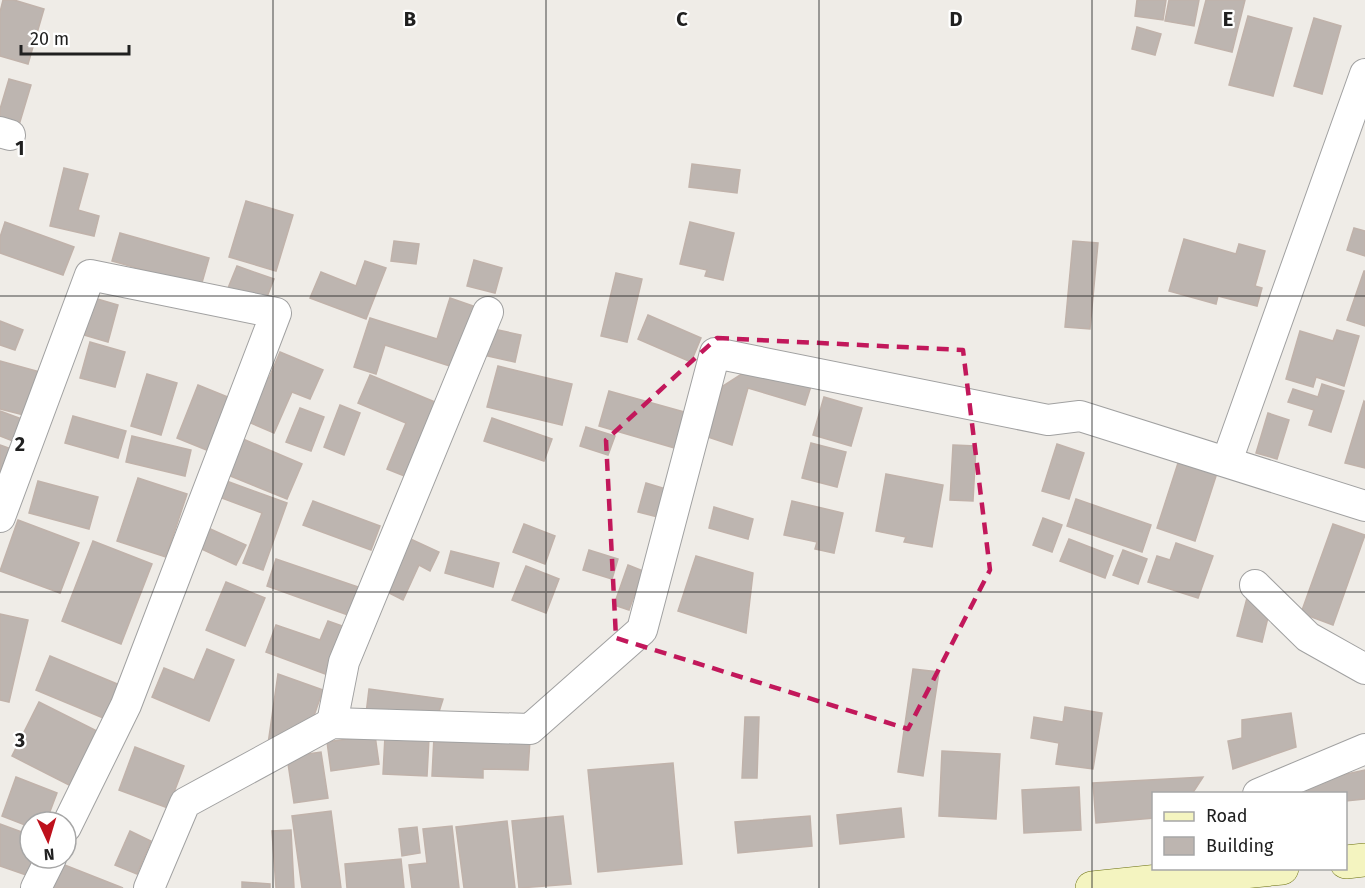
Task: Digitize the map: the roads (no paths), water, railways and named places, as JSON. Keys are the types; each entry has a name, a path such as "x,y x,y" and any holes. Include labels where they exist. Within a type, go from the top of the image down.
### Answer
{"street":[{"path":"1227,461 1365,74"},
{"path":"0,517 90,275 276,314 126,705 74,810"},
{"path":"332,723 344,662 488,312"},
{"path":"149,888 184,803 332,723 530,729 642,630 715,352 1048,420 1080,416 1365,506"},
{"path":"1255,585 1308,637 1365,669"},
{"path":"1263,792 1365,749"},
{"path":"1347,862 1365,860"},
{"path":"36,888 45,870"},
{"path":"1092,888 1204,873 1251,870"}]}
